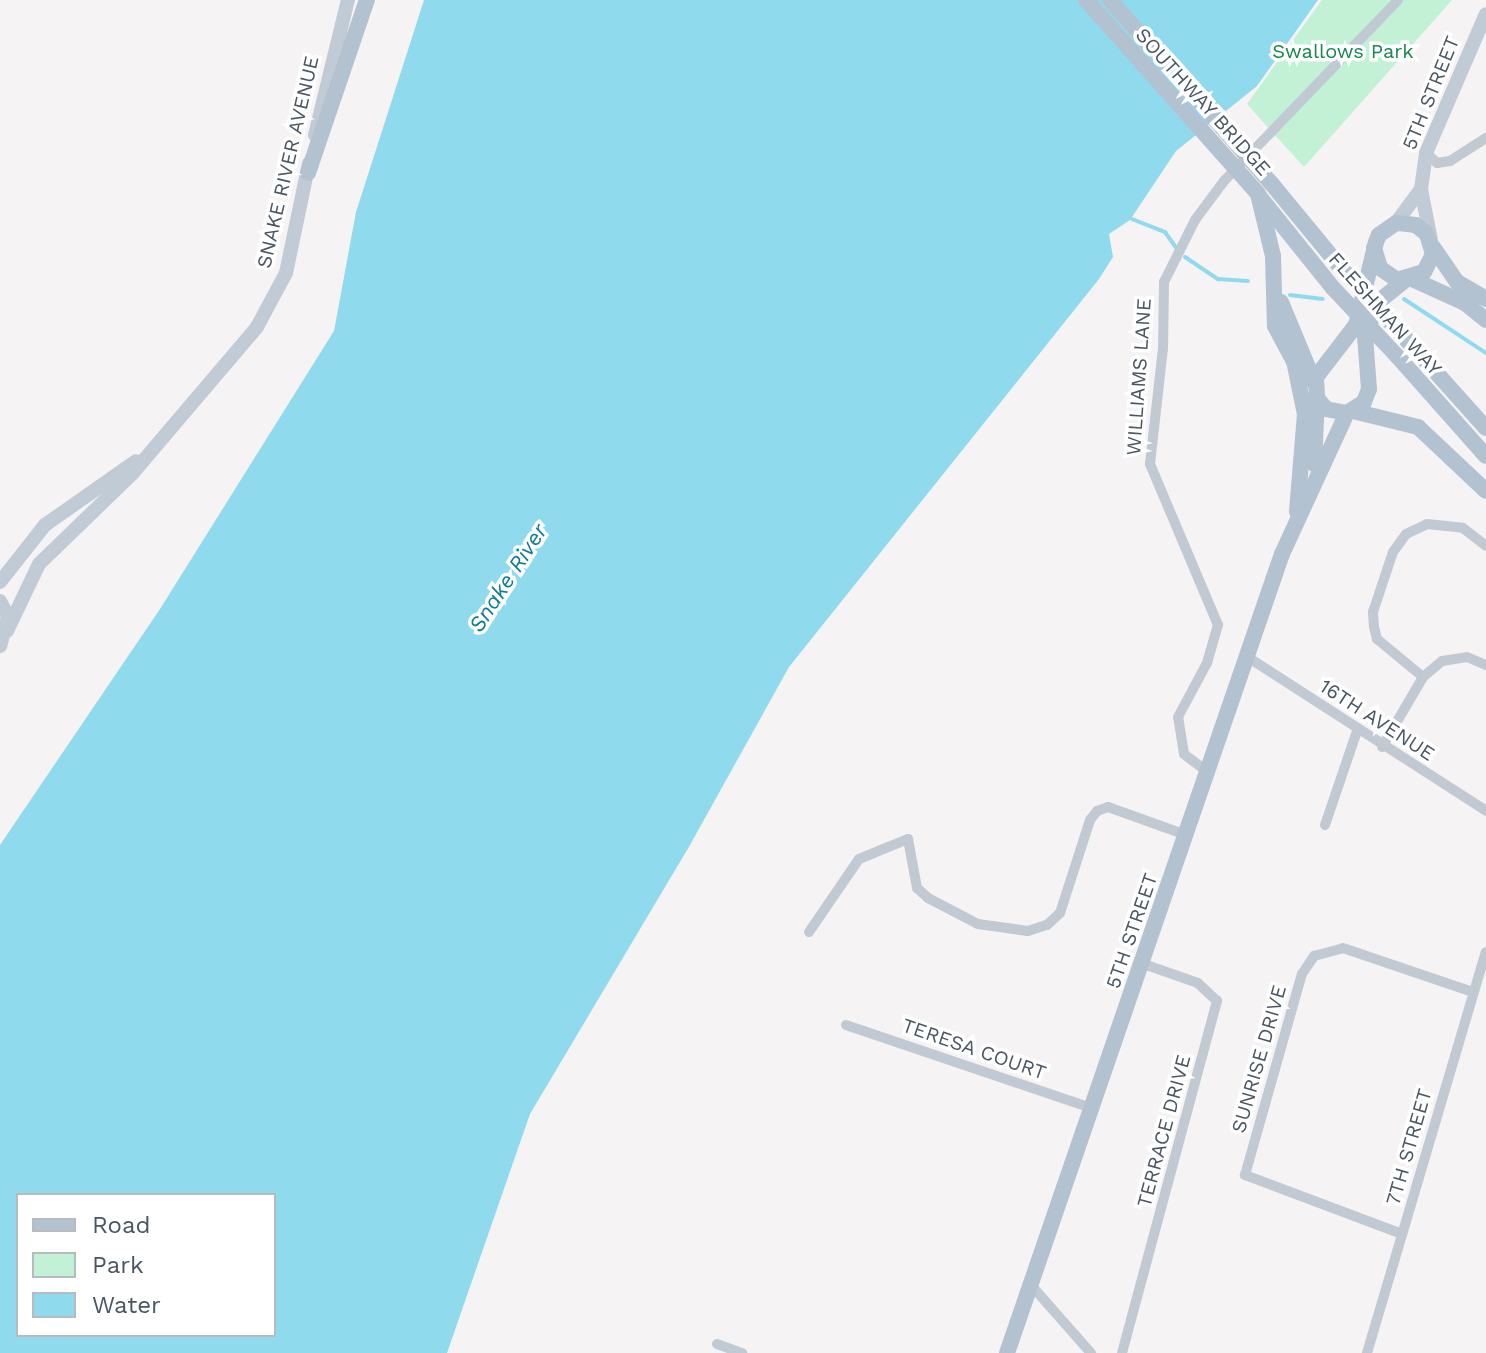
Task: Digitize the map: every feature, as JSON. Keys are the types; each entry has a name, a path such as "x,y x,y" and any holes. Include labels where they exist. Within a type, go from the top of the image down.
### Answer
{"main road":[{"name":"SNAKE RIVER AVENUE","path":"0,646 39,564 132,474 232,361 273,302 286,273 348,0"},
{"path":"308,173 367,0"},
{"name":"SOUTHWAY BRIDGE","path":"1086,0 1258,194"},
{"name":"SOUTHWAY BRIDGE","path":"1110,0 1271,183"},
{"name":"5TH STREET","path":"1432,243 1421,189 1426,153 1486,14"},
{"name":"FLESHMAN WAY","path":"1271,183 1342,269 1486,428"},
{"name":"5TH STREET","path":"1396,223 1421,189"},
{"path":"1258,194 1274,286 1275,326 1294,361 1305,414 1301,488"},
{"name":"FLESHMAN WAY","path":"1258,194 1333,288 1486,456"},
{"path":"1316,391 1356,325 1379,235 1396,223 1416,225 1432,243 1457,282 1486,299"},
{"path":"1408,280 1428,267 1432,243"},
{"path":"1374,248 1380,268 1465,303 1486,320"},
{"name":"5TH STREET","path":"1295,522 1318,484 1350,412 1369,389 1364,355 1378,302 1408,280"},
{"path":"1274,286 1316,391 1333,412 1350,412 1418,427 1486,491"},
{"name":"5TH STREET","path":"1007,1353 1295,522 1301,488 1318,448 1316,391"},
{"path":"1466,405 1486,417"},
{"name":"SNAKE RIVER AVENUE","path":"0,582 45,525 163,437"},
{"path":"0,601 7,631"}],"street":[{"name":"WILLIAMS LANE","path":"1209,773 1184,754 1178,717 1207,663 1218,625 1150,464 1163,349 1164,282 1195,220 1224,181 1398,0"},
{"path":"1426,153 1437,163 1450,161 1486,138"},
{"path":"1423,677 1377,639 1374,627 1373,612 1393,552 1406,534 1427,524 1463,528 1486,546"},
{"path":"1382,747 1423,677 1454,657 1486,665"},
{"name":"16TH AVENUE","path":"1249,658 1357,731 1486,811"},
{"path":"1325,825 1357,731"},
{"path":"809,932 859,859 908,839 917,888 928,898 978,924 1028,931 1047,925 1060,913 1097,811 1108,807 1186,835"},
{"name":"SUNRISE DRIVE","path":"1402,1234 1245,1175 1302,974 1314,956 1343,948 1473,992"},
{"name":"7TH STREET","path":"1367,1353 1486,952"},
{"name":"TERRACE DRIVE","path":"1122,1353 1217,1001 1198,983 1141,963"},
{"name":"TERESA COURT","path":"846,1025 1091,1108"},
{"path":"1031,1285 1091,1353"},
{"path":"717,1344 742,1353"}],"green space":[{"name":"Swallows Park","path":"1322,0 1452,0 1304,167 1247,104"}],"water":[{"name":"Snake River","path":"424,0 1318,0 1257,86 1176,151 1130,220 1109,234 1113,257 1099,279 789,667 690,845 530,1114 447,1353 0,1353 0,845 160,609 334,331 356,212"}],"waterway":[{"path":"1127,217 1165,232 1177,249"},
{"path":"1185,257 1218,279 1248,281"},
{"path":"1290,295 1323,299"},
{"path":"1404,299 1486,353"}]}
